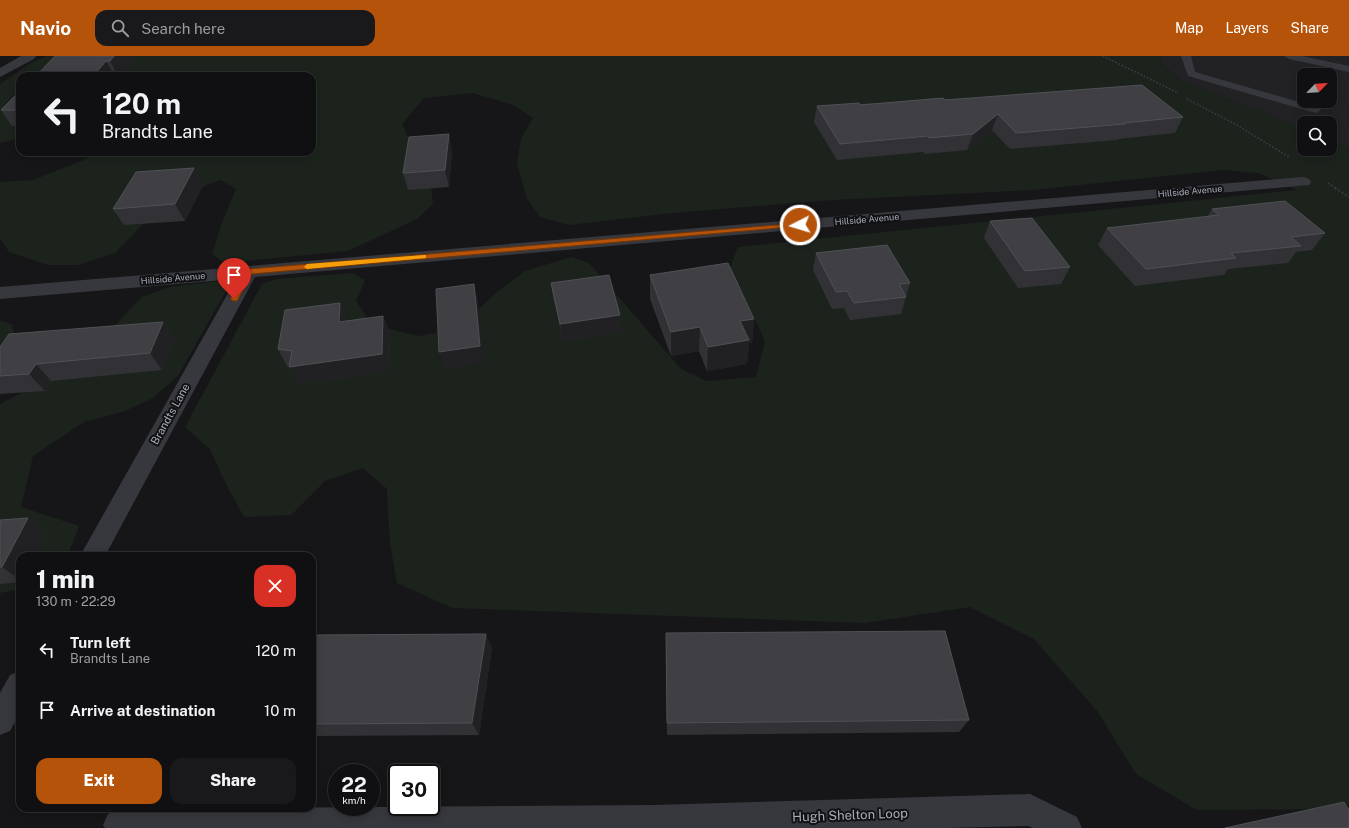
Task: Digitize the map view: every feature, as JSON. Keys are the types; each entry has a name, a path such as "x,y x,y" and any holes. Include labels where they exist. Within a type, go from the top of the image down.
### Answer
{"street":[{"path":"2,57 20,56"},
{"path":"0,73 30,56"},
{"name":"Hillside Avenue","path":"0,293 1303,182"},
{"name":"Brandts Lane","path":"94,552 249,272"},
{"path":"0,722 16,692"},
{"name":"Hugh Shelton Loop","path":"119,825 342,826 654,824 1030,810 1066,828"}],"lane":[{"path":"1186,56 1191,74 1316,110"},
{"path":"1289,56 1349,69"}],"path":[{"path":"1103,56 1179,94"},
{"path":"1186,98 1237,125 1293,160"},
{"path":"1324,181 1349,197"}],"shaded area":[{"path":"46,56 1163,56 1159,62 1181,80 1297,126 1297,156 1337,156 1337,144 1349,149 1349,805 1316,809 1197,810 1136,774 1098,712 1034,639 970,607 865,623 452,608 397,583 390,544 387,489 363,468 325,481 291,515 244,517 227,486 210,449 185,427 262,284 276,279 352,273 365,280 356,301 372,325 418,336 456,330 497,292 525,271 571,257 589,263 681,369 707,381 756,377 765,341 730,268 738,247 1297,190 1258,173 1223,170 1032,190 833,200 672,213 569,225 540,217 527,199 517,164 521,138 533,118 513,105 473,93 424,98 402,124 430,178 433,204 417,219 348,251 224,263 212,254 222,223 236,189 220,180 182,196 154,213 115,253 78,265 48,265 9,252 0,238 0,182 33,180 92,156 316,156 316,72 17,72 29,64"},
{"path":"1163,56 1349,56 1349,149 1337,144 1337,116 1297,116 1297,126 1181,80 1159,62"},
{"path":"16,73 16,139 0,143 0,84"},
{"path":"219,281 230,284 178,376 153,398 125,411 84,422 33,456 21,507 79,526 69,552 16,552 16,590 0,593 0,404 70,368 100,341 142,297 170,287"},
{"path":"0,320 12,325 16,344 0,363"}],"building":[{"path":"55,56 114,56 110,61 106,61 96,72 40,72"},
{"path":"1142,85 1183,117 1124,123 1125,124 1016,133 998,114 973,134 929,138 928,136 840,144 817,106 859,103 860,105 943,98 945,100"},
{"path":"16,95 16,110 1,110"},
{"path":"449,134 445,170 403,173 409,137"},
{"path":"194,168 175,204 113,209 136,172"},
{"path":"1285,201 1325,233 1291,237 1301,246 1231,253 1236,258 1146,269 1107,228 1219,215 1212,209"},
{"path":"1032,218 1070,267 1025,271 990,221"},
{"path":"887,245 910,283 899,284 906,297 854,303 847,291 836,292 816,253"},
{"path":"728,263 754,319 740,321 749,340 708,347 700,327 671,332 650,275"},
{"path":"609,275 620,315 560,324 551,283"},
{"path":"474,284 480,346 439,352 436,289"},
{"path":"340,303 339,322 383,316 382,354 289,367 292,351 278,349 285,310"},
{"path":"163,322 150,353 36,364 29,374 0,376 0,347 9,334"},
{"path":"28,518 2,567 0,567 0,520"},
{"path":"945,631 969,720 667,723 666,633"},
{"path":"486,634 472,723 316,724 316,635"},
{"path":"1344,802 1349,810 1349,828 1225,828"}],"slow traffic":[{"path":"307,267 424,257"}],"route":[{"path":"234,299 249,272 800,225"}]}
